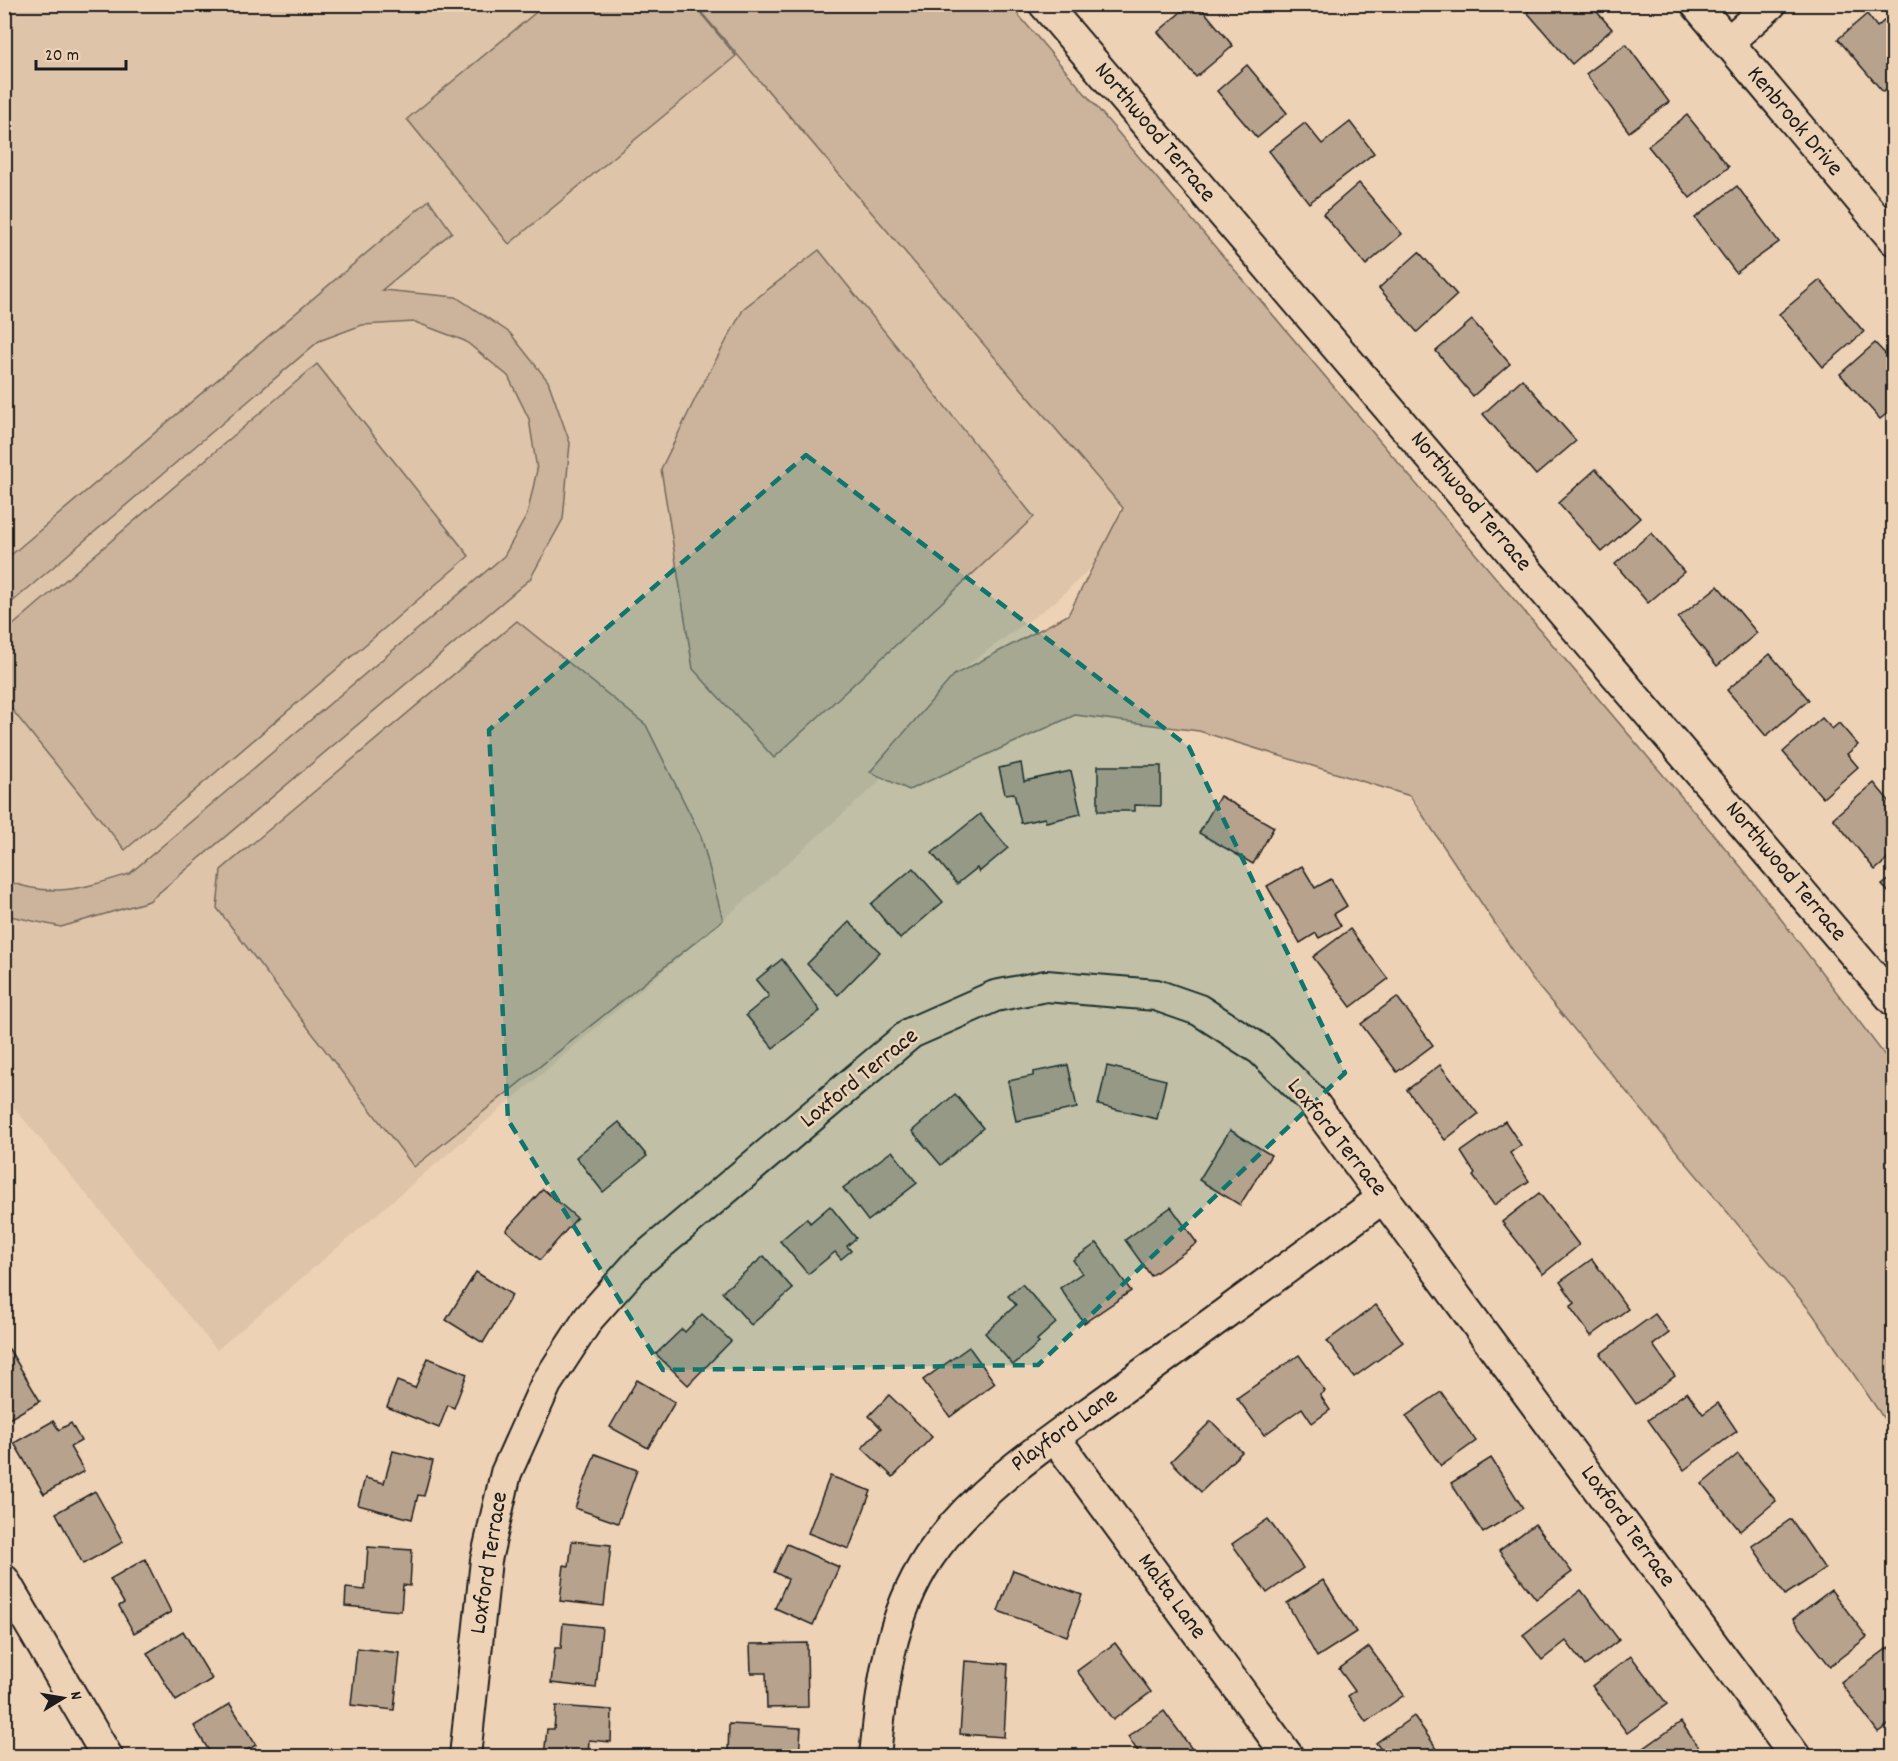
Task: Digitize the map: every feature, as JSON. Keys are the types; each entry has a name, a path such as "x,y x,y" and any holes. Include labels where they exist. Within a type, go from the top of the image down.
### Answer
{"street":[{"name":"Northwood Terrace","path":"1044,4 1893,1001"},
{"name":"Kenbrook Drive","path":"1696,4 1893,240"},
{"path":"1727,43 1771,4"},
{"name":"Loxford Terrace","path":"465,1756 486,1560 506,1473 546,1384 589,1318 638,1263 911,1033 995,996 1046,986 1156,995 1199,1010 1261,1050 1308,1097 1796,1756"},
{"name":"Playford Lane","path":"875,1756 882,1678 898,1618 928,1558 953,1527 1010,1471 1384,1197"},
{"name":"Malta Lane","path":"1055,1438 1288,1756"},
{"path":"4,1580 107,1756"}],"highlighted area":[{"path":"806,455 1189,747 1345,1073 1038,1365 663,1370 508,1120 489,730"}],"shaded area":[{"path":"546,4 694,5 736,56 509,244 407,119"},
{"path":"4,5 710,5 1122,491 1113,547 1057,600 954,675 877,784 723,920 217,1350 5,1097"},
{"path":"695,5 1010,5 1742,868 1893,1066 1893,1432 1812,1313 1532,979 1410,796 1199,731 1075,715 909,790 870,772 954,675 1068,615 1123,508"},
{"path":"429,200 452,232 382,290 456,297 510,333 548,381 570,443 563,519 530,579 149,901 61,927 5,915 5,880 22,886 53,890 97,884 129,874 504,556 527,515 537,470 529,419 508,376 465,341 415,322 362,325 319,341 5,608 5,560"},
{"path":"819,250 1034,517 774,758 693,669 661,469 697,395 744,308"},
{"path":"317,364 469,556 125,850 5,701 5,632"},
{"path":"517,621 646,725 701,836 723,920 414,1167 217,908 221,870"}],"building":[{"path":"1190,4 1198,4 1233,46 1196,77 1158,32"},
{"path":"1535,4 1590,4 1612,29 1572,64 1527,12"},
{"path":"1894,12 1894,83 1883,92 1838,39 1867,14 1877,27"},
{"path":"1626,44 1669,102 1629,132 1586,74"},
{"path":"1247,65 1287,113 1257,138 1217,91"},
{"path":"1687,115 1729,167 1690,198 1648,146"},
{"path":"1350,122 1374,153 1309,203 1269,151 1305,123 1322,144"},
{"path":"1359,183 1402,234 1366,265 1323,214"},
{"path":"1737,186 1779,242 1736,273 1695,218"},
{"path":"1419,252 1457,295 1417,332 1379,288"},
{"path":"1820,280 1864,332 1823,367 1779,314"},
{"path":"1472,320 1510,364 1473,396 1436,351"},
{"path":"1875,343 1894,363 1894,408 1880,419 1840,374"},
{"path":"1522,379 1576,441 1536,475 1483,414"},
{"path":"1596,469 1640,518 1602,552 1558,503"},
{"path":"1651,533 1684,572 1648,603 1615,564"},
{"path":"1718,586 1757,633 1717,666 1678,618"},
{"path":"1770,654 1809,700 1766,736 1727,690"},
{"path":"1822,718 1832,729 1839,723 1858,745 1847,754 1858,767 1823,798 1783,752"},
{"path":"1021,763 1024,781 1071,771 1081,814 1046,822 1045,818 1021,823 1014,793 1005,794 999,768"},
{"path":"1098,766 1161,766 1161,806 1135,805 1135,811 1098,811"},
{"path":"1874,783 1894,807 1894,854 1875,870 1833,818"},
{"path":"1220,796 1274,827 1253,864 1199,833"},
{"path":"980,814 1008,848 979,872 977,868 957,884 932,853"},
{"path":"1302,866 1315,888 1331,879 1347,906 1334,914 1341,926 1319,938 1316,933 1300,943 1267,886"},
{"path":"913,868 943,902 900,939 871,904"},
{"path":"1894,876 1894,898 1882,885"},
{"path":"849,922 880,952 838,995 807,964"},
{"path":"1350,929 1388,979 1351,1007 1313,957"},
{"path":"782,959 820,1011 773,1048 746,1015 769,996 756,980"},
{"path":"1397,997 1433,1045 1397,1072 1361,1024"},
{"path":"1068,1065 1077,1108 1016,1121 1008,1081 1033,1076 1033,1072"},
{"path":"1440,1065 1478,1114 1445,1140 1407,1090"},
{"path":"1107,1066 1166,1080 1157,1119 1098,1105"},
{"path":"955,1094 983,1128 941,1165 912,1131"},
{"path":"1505,1121 1521,1145 1510,1153 1529,1181 1494,1205 1473,1176 1475,1174 1461,1152"},
{"path":"619,1122 647,1156 603,1192 576,1157"},
{"path":"1230,1130 1271,1155 1240,1205 1199,1180"},
{"path":"892,1151 917,1183 868,1221 843,1188"},
{"path":"543,1189 577,1218 540,1260 506,1230"},
{"path":"1539,1193 1579,1245 1543,1274 1502,1222"},
{"path":"830,1206 856,1238 847,1246 851,1251 841,1259 835,1252 808,1274 780,1241 807,1218 810,1223"},
{"path":"1171,1207 1197,1243 1151,1276 1125,1240"},
{"path":"1097,1243 1131,1291 1084,1323 1060,1288 1082,1273 1073,1260"},
{"path":"764,1256 793,1289 751,1325 722,1292"},
{"path":"1592,1259 1628,1309 1591,1336 1570,1307 1575,1303 1560,1282"},
{"path":"476,1272 512,1295 483,1343 446,1320"},
{"path":"1022,1284 1056,1323 1037,1340 1039,1343 1013,1365 985,1333 1016,1305 1008,1296"},
{"path":"1376,1305 1403,1342 1354,1377 1327,1341"},
{"path":"702,1314 731,1341 688,1385 656,1354 682,1329 685,1332"},
{"path":"1655,1314 1669,1333 1653,1345 1675,1376 1636,1404 1600,1354"},
{"path":"969,1347 995,1383 950,1417 923,1380"},
{"path":"9,1349 40,1401 9,1419 4,1411 4,1352"},
{"path":"1299,1355 1325,1391 1320,1395 1330,1410 1312,1423 1302,1408 1264,1435 1237,1398"},
{"path":"428,1358 467,1374 454,1408 448,1405 439,1428 387,1407 397,1381 415,1388"},
{"path":"637,1380 675,1402 648,1448 610,1427"},
{"path":"1441,1392 1476,1441 1441,1466 1406,1416"},
{"path":"1687,1392 1703,1414 1718,1403 1737,1431 1684,1470 1648,1420"},
{"path":"889,1395 932,1437 893,1477 862,1448 881,1428 869,1416"},
{"path":"53,1421 59,1430 71,1423 81,1441 70,1447 84,1471 44,1494 14,1443"},
{"path":"1211,1421 1242,1452 1201,1492 1171,1461"},
{"path":"393,1451 433,1461 424,1496 418,1495 412,1519 358,1505 365,1478 384,1483"},
{"path":"595,1454 637,1470 618,1523 575,1508"},
{"path":"1738,1454 1776,1501 1740,1531 1702,1484"},
{"path":"1491,1458 1523,1508 1483,1533 1451,1483"},
{"path":"830,1476 871,1491 849,1549 808,1533"},
{"path":"95,1491 123,1542 83,1564 56,1513"},
{"path":"1268,1519 1303,1568 1267,1593 1232,1544"},
{"path":"1791,1519 1825,1569 1785,1595 1752,1546"},
{"path":"1535,1524 1572,1572 1536,1599 1499,1551"},
{"path":"572,1541 611,1545 604,1606 560,1601 564,1565 569,1566"},
{"path":"787,1544 839,1567 813,1625 775,1608 788,1579 774,1572"},
{"path":"368,1547 412,1550 410,1586 403,1585 401,1611 345,1606 346,1588 365,1590"},
{"path":"145,1559 171,1612 134,1633 119,1606 124,1603 110,1579"},
{"path":"1013,1570 1082,1595 1067,1636 998,1611"},
{"path":"1323,1580 1356,1632 1317,1657 1287,1603"},
{"path":"1581,1590 1619,1640 1585,1666 1566,1641 1542,1660 1523,1635"},
{"path":"1831,1590 1867,1637 1830,1666 1793,1619"},
{"path":"563,1623 602,1627 596,1688 551,1683 555,1648 561,1648"},
{"path":"183,1631 212,1679 176,1701 147,1653"},
{"path":"807,1643 808,1707 767,1708 766,1673 751,1673 750,1644"},
{"path":"1115,1643 1151,1692 1113,1720 1077,1671"},
{"path":"1369,1647 1404,1695 1366,1722 1348,1696 1355,1691 1339,1669"},
{"path":"1889,1647 1894,1653 1894,1667 1891,1669 1894,1673 1894,1721 1878,1732 1841,1683"},
{"path":"357,1648 400,1653 394,1710 351,1705"},
{"path":"1631,1656 1667,1704 1627,1733 1592,1686"},
{"path":"965,1661 1008,1664 1004,1737 960,1734"},
{"path":"230,1704 256,1745 237,1756 212,1756 194,1726"},
{"path":"556,1706 612,1710 611,1742 589,1740 588,1756 544,1756 547,1729 554,1729"},
{"path":"1164,1711 1197,1756 1141,1756 1128,1737"},
{"path":"1414,1716 1442,1756 1386,1756 1376,1743"},
{"path":"1681,1722 1704,1756 1644,1756 1640,1751"},
{"path":"729,1724 801,1728 799,1756 728,1754"}]}
